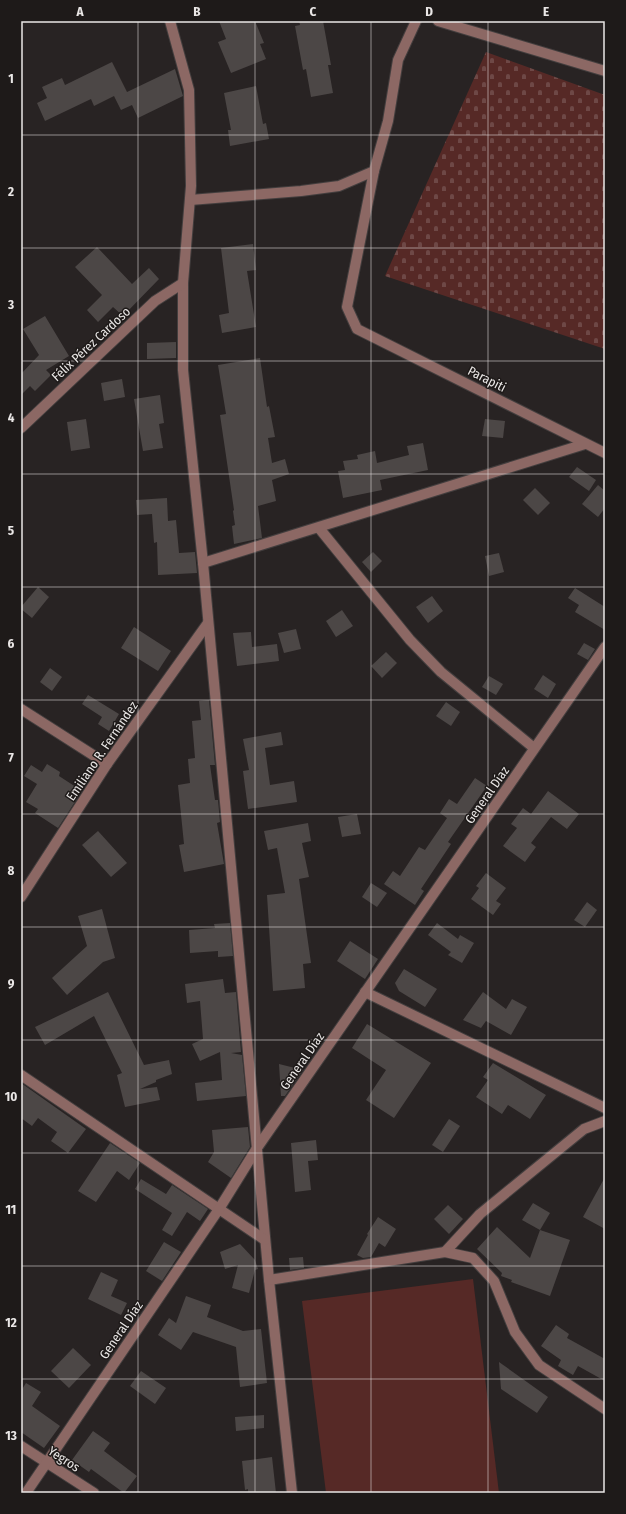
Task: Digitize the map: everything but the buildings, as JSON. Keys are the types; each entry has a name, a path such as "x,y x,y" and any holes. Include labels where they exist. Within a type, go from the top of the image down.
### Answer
{"street":[{"path":"170,21 189,90 190,200 183,283 183,370 203,563 258,1148 265,1240 292,1493"},
{"path":"173,21 175,37"},
{"path":"190,200 301,191 339,186 374,171 388,121 398,60 416,21"},
{"path":"438,21 605,71"},
{"name":"Parapiti","path":"374,171 347,307 357,328 605,453"},
{"name":"Félix Pérez Cardoso","path":"21,428 155,302 183,283"},
{"path":"203,563 585,444"},
{"path":"319,528 420,650 441,672 534,748"},
{"name":"Emiliano R. Fernández","path":"21,897 107,764 208,623"},
{"name":"General Díaz","path":"26,1493 219,1209 258,1148 605,647"},
{"path":"21,709 107,764"},
{"path":"365,992 605,1108"},
{"path":"21,1075 265,1240"},
{"path":"445,1252 486,1209 584,1129 605,1121"},
{"path":"269,1280 445,1252 473,1258 494,1281 515,1332 539,1365 605,1409"},
{"name":"Yegros","path":"21,1446 94,1493"}],"green space":[{"path":"486,52 605,95 605,349 385,276"},
{"path":"473,1279 499,1493 326,1493 302,1301"}]}
